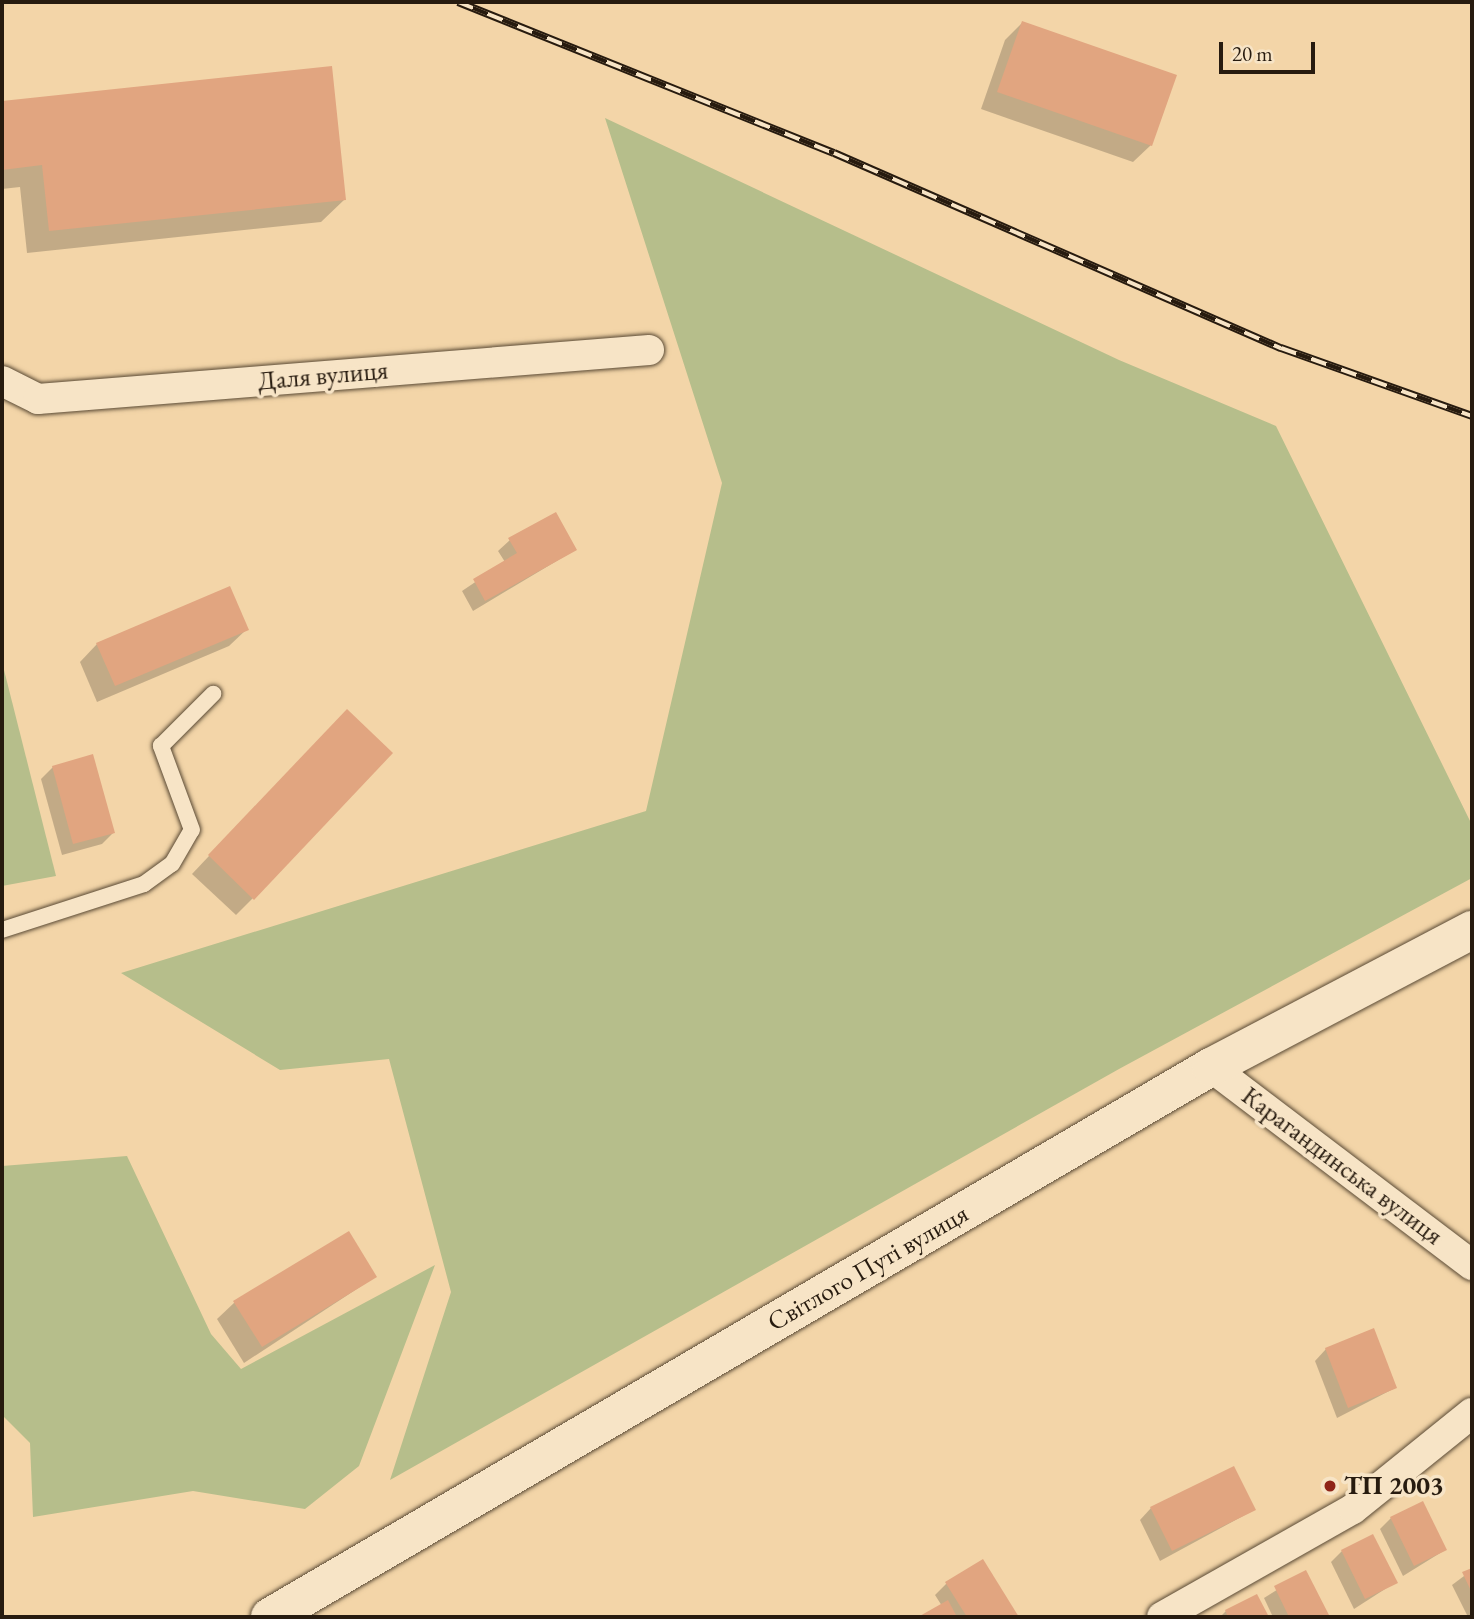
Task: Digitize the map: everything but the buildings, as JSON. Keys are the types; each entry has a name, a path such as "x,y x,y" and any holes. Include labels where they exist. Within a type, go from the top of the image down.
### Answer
{"main road":[{"name":"Світлого Путі вулиця","path":"270,1617 1212,1067 1472,930"}],"street":[{"name":"Даля вулиця","path":"2,380 38,399 649,350"},
{"name":"Карагандинська вулиця","path":"1212,1067 1472,1265"},
{"path":"1162,1617 1353,1509 1472,1413"}],"lane":[{"path":"2,930 144,884 172,864 192,830 161,746 214,694"}],"green space":[{"path":"605,118 1119,360 1276,426 1472,825 1472,878 1119,1069 390,1480 451,1292 389,1059 280,1070 121,973 646,811 722,483"},
{"path":"2,662 56,876 2,886"},
{"path":"127,1156 211,1334 241,1369 435,1265 359,1466 305,1509 193,1491 33,1517 30,1443 2,1415 2,1166"}],"railway":[{"path":"458,2 834,153 1281,348 1472,416"}],"place":[{"name":"ТП 2003","path":"1330,1486"}]}
